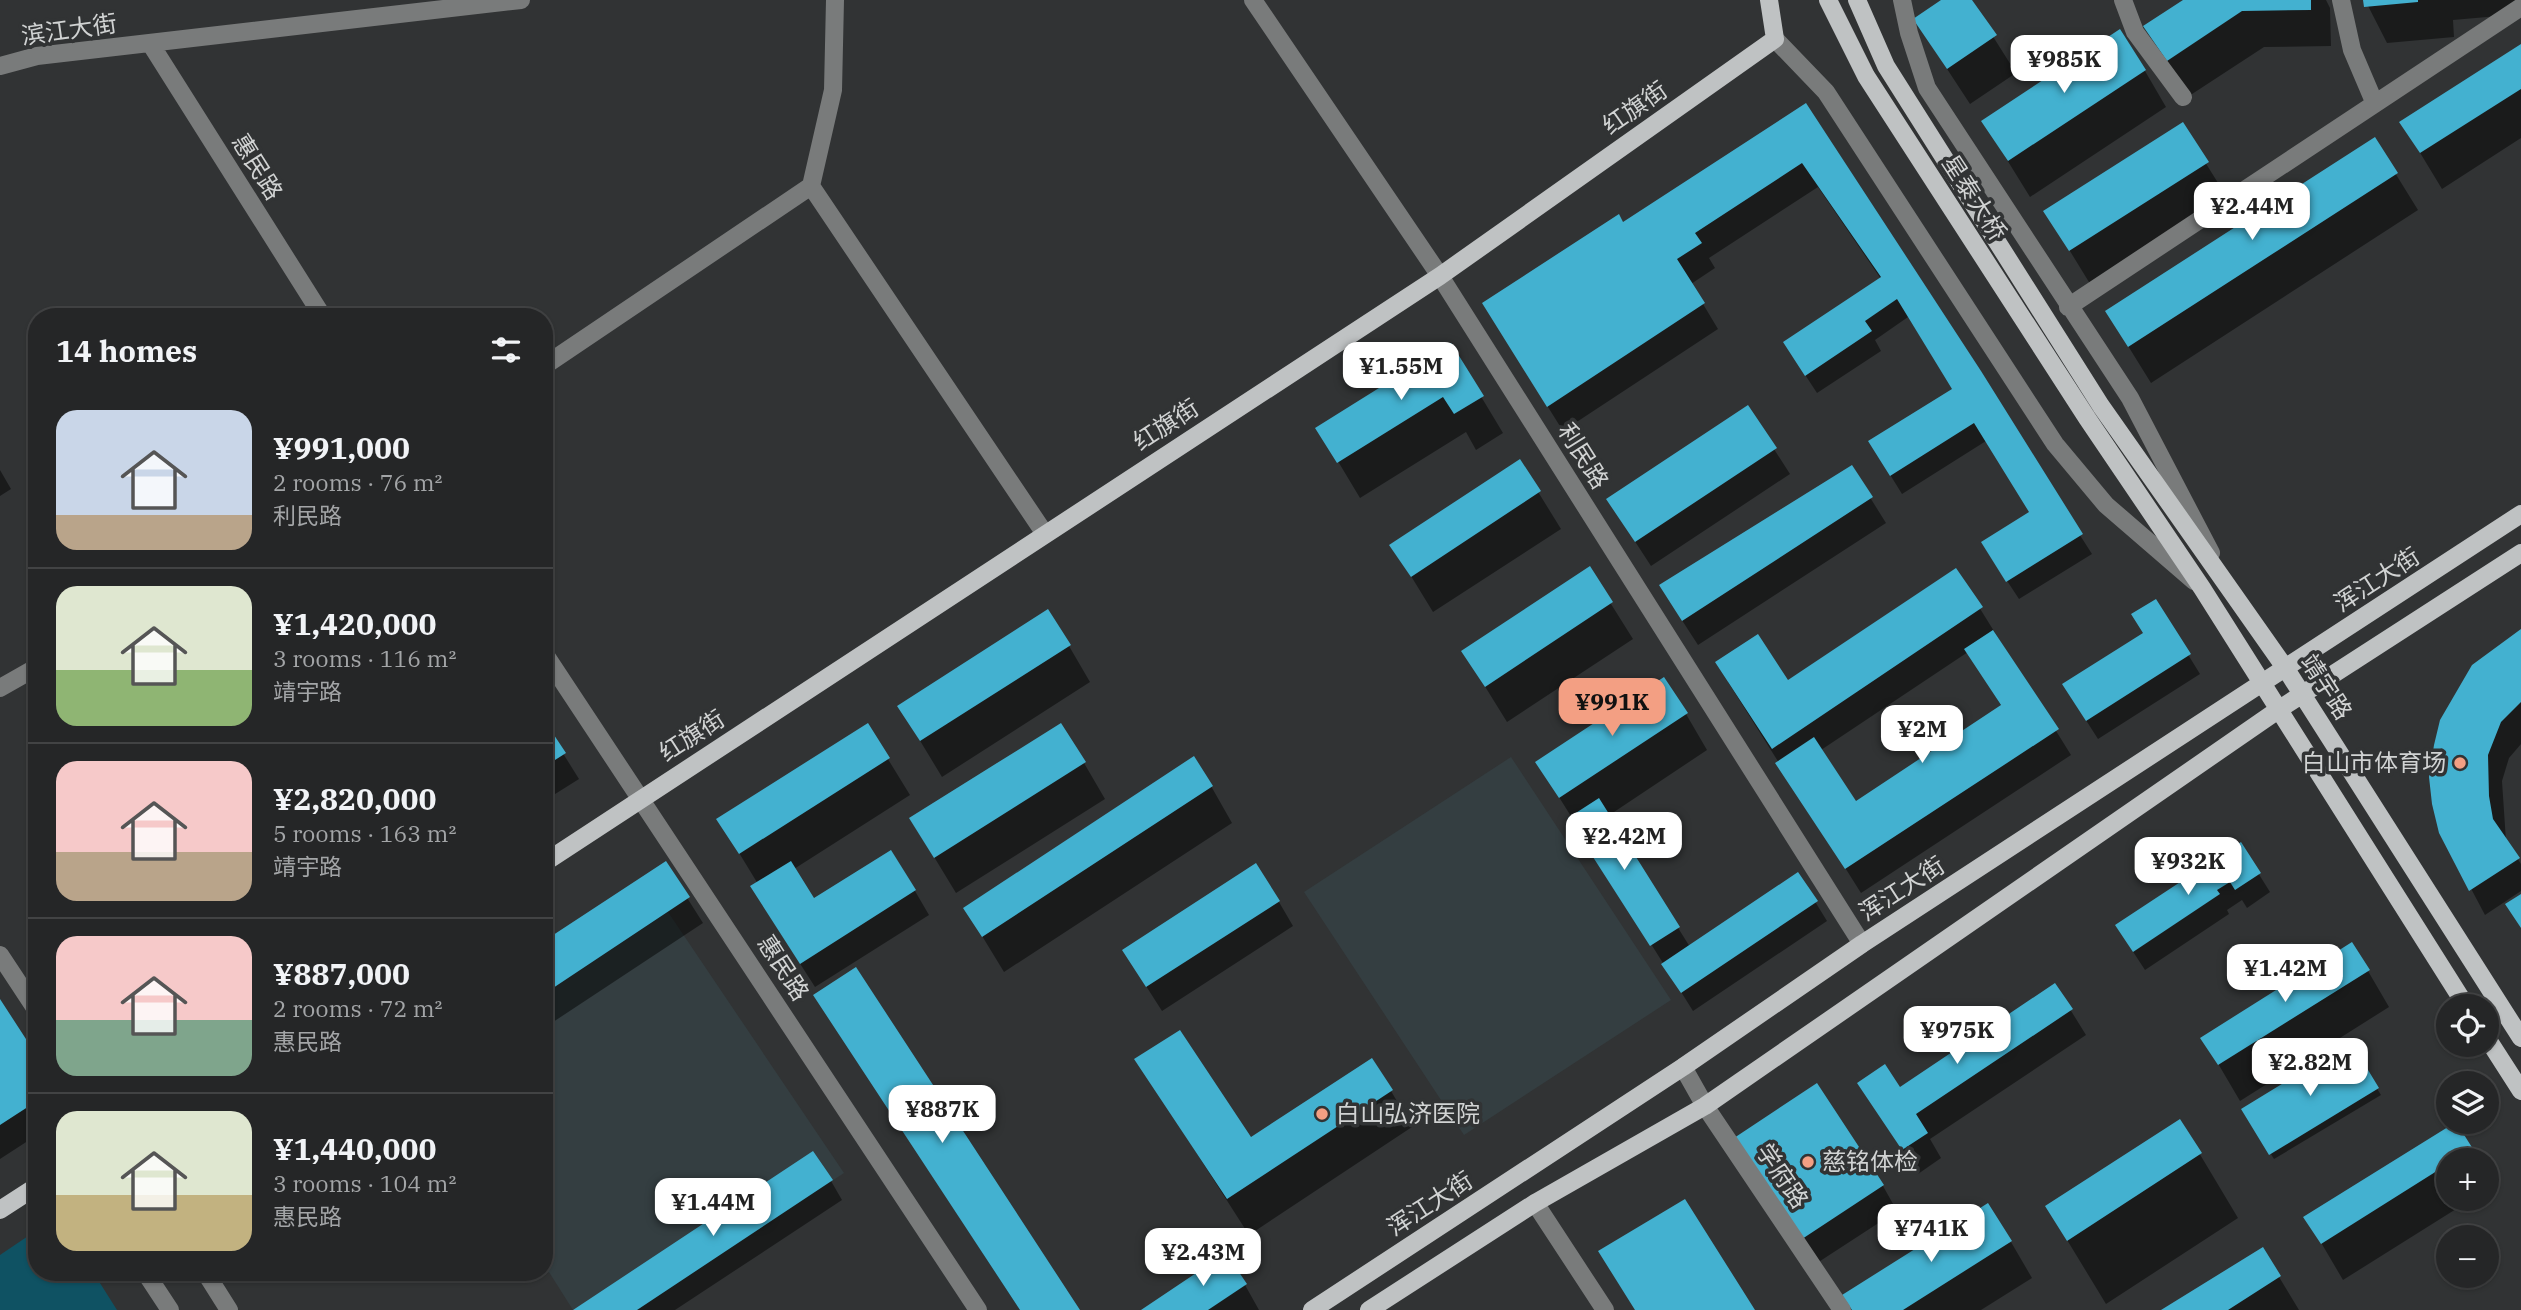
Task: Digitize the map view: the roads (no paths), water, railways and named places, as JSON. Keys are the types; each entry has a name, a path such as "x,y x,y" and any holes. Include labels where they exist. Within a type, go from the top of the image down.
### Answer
{"main road":[{"path":"1769,0 1775,40"},
{"name":"星泰大桥","path":"1828,0 1866,76 2087,418 2202,588"},
{"name":"星泰大桥","path":"1857,0 1886,66 2101,406"},
{"name":"红旗街","path":"553,857 1440,276 1775,40"},
{"name":"靖宇路","path":"2101,406 2286,669 2521,1038"},
{"name":"浑江大街","path":"1312,1310 1683,1067 1862,944 2521,514"},
{"path":"1369,1310 1535,1203 1706,1106 2278,710 2521,553"},
{"path":"2202,588 2458,994"},
{"path":"2499,1057 2521,1091"},
{"path":"0,1210 28,1192"}],"street":[{"name":"滨江大街","path":"0,66 37,56 521,0"},
{"path":"553,360 811,186 834,90 835,0"},
{"name":"利民路","path":"1253,0 1440,276 1862,944"},
{"path":"1902,0 1909,33 1927,88 2130,398 2227,583"},
{"path":"2123,0 2135,32 2183,97"},
{"path":"2340,0 2353,50 2375,104"},
{"path":"2068,307 2521,7"},
{"path":"1775,40 1826,92 2055,444 2106,505 2202,588"},
{"name":"惠民路","path":"150,43 317,308"},
{"path":"811,186 1045,534"},
{"name":"惠民路","path":"553,666 978,1310"},
{"path":"0,688 28,672"},
{"path":"0,955 28,997"},
{"name":"学府路","path":"1683,1067 1706,1106 1842,1310"},
{"path":"1535,1203 1605,1310"},
{"path":"151,1281 170,1310"},
{"path":"211,1281 229,1310"}],"place":[{"name":"白山市体育场","path":"2460,763"},
{"name":"白山弘济医院","path":"1322,1114"},
{"name":"慈铭体检","path":"1808,1162"}]}
